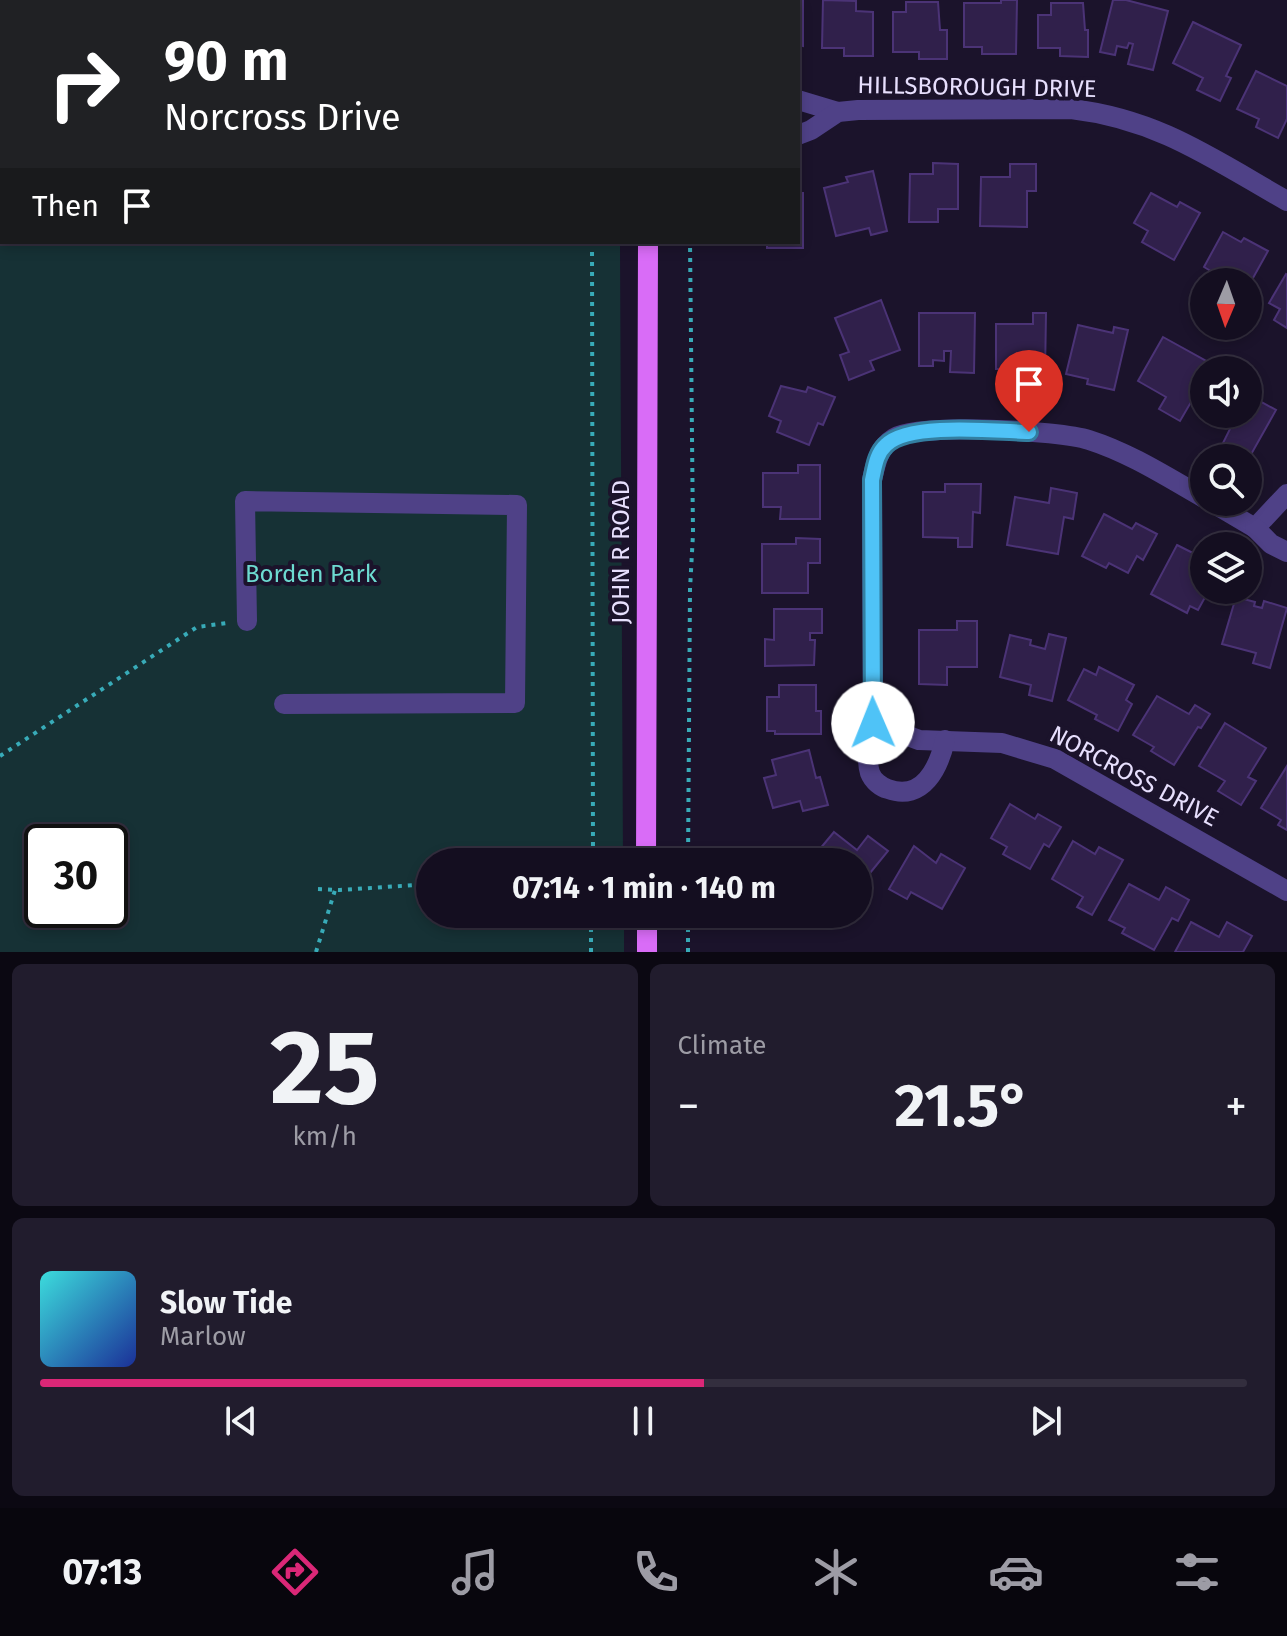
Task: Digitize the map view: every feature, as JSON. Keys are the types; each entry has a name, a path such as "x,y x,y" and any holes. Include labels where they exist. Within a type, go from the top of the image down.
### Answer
{"main road":[{"name":"JOHN R ROAD","path":"646,848 648,244"},
{"path":"647,928 647,952"}],"street":[{"name":"HILLSBOROUGH DRIVE","path":"800,101 838,112 1071,109 1103,113 1160,130 1287,201"},
{"name":"HILLSBOROUGH DRIVE","path":"800,134 838,112"},
{"path":"945,740 941,760 923,785 915,790 892,791 875,780 870,772 873,723 872,480 876,460 883,447 896,437 924,431 1029,432 1086,439 1140,461 1190,490"},
{"path":"1255,528 1287,494"},
{"path":"247,621 245,501 517,505 515,703 284,704"},
{"path":"1235,516 1255,528 1271,544 1287,552"},
{"name":"NORCROSS DRIVE","path":"873,723 919,740 1002,743 1055,759 1287,891"}],"path":[{"path":"592,244 593,848"},
{"path":"688,848 693,534 690,244"},
{"path":"0,756 197,627 247,621"},
{"path":"318,889 416,885"},
{"path":"316,952 335,890"},
{"path":"591,928 591,952"},
{"path":"688,928 688,952"}],"green space":[{"name":"Borden Park","path":"0,244 620,244 623,848 416,848 416,928 624,928 624,952 0,952"}],"building":[{"path":"800,0 803,0 803,46 800,45"},
{"path":"823,0 856,1 856,11 873,12 873,56 844,56 844,48 822,48"},
{"path":"1001,0 1017,0 1016,54 982,54 982,47 964,47 964,3 1001,3"},
{"path":"1113,0 1126,0 1168,11 1153,70 1128,64 1133,44 1129,43 1127,48 1117,46 1115,55 1100,52"},
{"path":"906,2 938,2 940,30 947,30 947,59 919,59 919,52 893,52 893,12 906,12"},
{"path":"1051,3 1083,3 1085,30 1088,30 1088,57 1060,56 1060,48 1038,48 1038,15 1051,15"},
{"path":"1193,22 1241,45 1226,76 1231,78 1220,101 1197,90 1203,78 1173,63"},
{"path":"1256,71 1287,86 1287,119 1278,138 1256,127 1259,119 1237,109"},
{"path":"933,163 958,164 958,209 938,209 938,222 909,222 910,174 933,174"},
{"path":"1010,164 1036,164 1036,191 1027,191 1027,227 980,226 981,177 1010,177"},
{"path":"873,171 887,231 871,235 869,228 836,236 824,188 848,182 846,177"},
{"path":"800,193 803,193 803,248 767,248 767,244 800,244"},
{"path":"1151,193 1177,207 1180,202 1200,213 1174,260 1142,242 1148,231 1134,223"},
{"path":"1223,232 1241,242 1244,238 1268,251 1259,268 1204,267"},
{"path":"1286,274 1287,328 1274,320 1280,309 1269,303"},
{"path":"881,300 900,350 870,361 874,370 849,380 840,355 849,352 835,318"},
{"path":"919,313 975,313 974,373 950,372 951,351 944,351 944,361 933,360 933,366 919,366"},
{"path":"1033,313 1046,313 1045,375 1015,375 1015,369 996,369 996,324 1033,324"},
{"path":"1078,325 1113,333 1114,327 1128,330 1114,390 1087,384 1088,379 1066,374"},
{"path":"1163,337 1197,356 1190,356 1190,404 1180,421 1159,409 1166,397 1138,381"},
{"path":"781,386 806,392 808,387 835,397 823,425 818,423 809,445 777,432 781,421 769,416"},
{"path":"1262,402 1276,410 1257,444 1223,443 1230,428 1262,428"},
{"path":"798,465 820,465 820,519 780,519 781,507 763,507 763,473 798,473"},
{"path":"945,484 981,484 980,513 973,512 972,547 958,547 958,538 923,537 923,492 945,492"},
{"path":"1051,488 1077,493 1073,519 1064,517 1058,554 1007,545 1015,497 1049,503"},
{"path":"1104,514 1132,529 1136,523 1157,534 1143,560 1137,556 1128,573 1109,563 1106,568 1082,556"},
{"path":"796,538 820,539 820,563 808,563 808,593 762,593 762,544 796,544"},
{"path":"1177,545 1190,552 1190,604 1201,604 1198,610 1190,606 1187,613 1151,594"},
{"path":"1264,601 1287,608 1270,668 1253,663 1256,653 1222,644 1234,604 1254,604 1262,608"},
{"path":"774,609 822,609 822,633 810,633 810,640 815,640 814,665 765,666 765,639 774,640"},
{"path":"957,621 977,621 977,667 947,667 947,685 919,684 919,630 957,630"},
{"path":"1049,634 1066,638 1052,701 1029,695 1031,685 1000,677 1010,635 1031,640 1030,645 1045,649"},
{"path":"1099,667 1134,685 1126,700 1132,704 1118,731 1095,719 1097,715 1068,700 1084,669 1096,675"},
{"path":"779,685 816,685 816,711 821,711 821,734 775,734 775,731 767,731 767,697 779,697"},
{"path":"1157,696 1189,714 1195,705 1210,714 1174,765 1151,751 1154,747 1133,735"},
{"path":"1225,723 1266,748 1248,777 1256,781 1241,805 1218,791 1225,781 1199,766"},
{"path":"809,750 816,778 820,777 828,805 803,811 800,801 773,808 764,778 776,775 772,760"},
{"path":"1287,766 1287,830 1278,825 1281,820 1261,808"},
{"path":"1010,804 1035,819 1038,814 1061,827 1049,847 1044,844 1030,869 1003,854 1007,847 991,838"},
{"path":"834,832 854,848 821,848"},
{"path":"868,836 888,851 872,871 872,848 859,848"},
{"path":"1073,841 1095,854 1099,847 1123,860 1092,915 1077,907 1083,897 1052,879"},
{"path":"914,846 936,863 941,854 965,868 942,909 911,892 907,899 889,889"},
{"path":"1129,884 1159,900 1166,887 1189,900 1178,921 1172,918 1154,950 1122,933 1125,928 1109,920"},
{"path":"1191,922 1219,937 1227,922 1252,936 1243,952 1175,952"}],"route":[{"path":"873,723 872,480 876,460 883,447 896,437 910,432 1029,432"}]}
